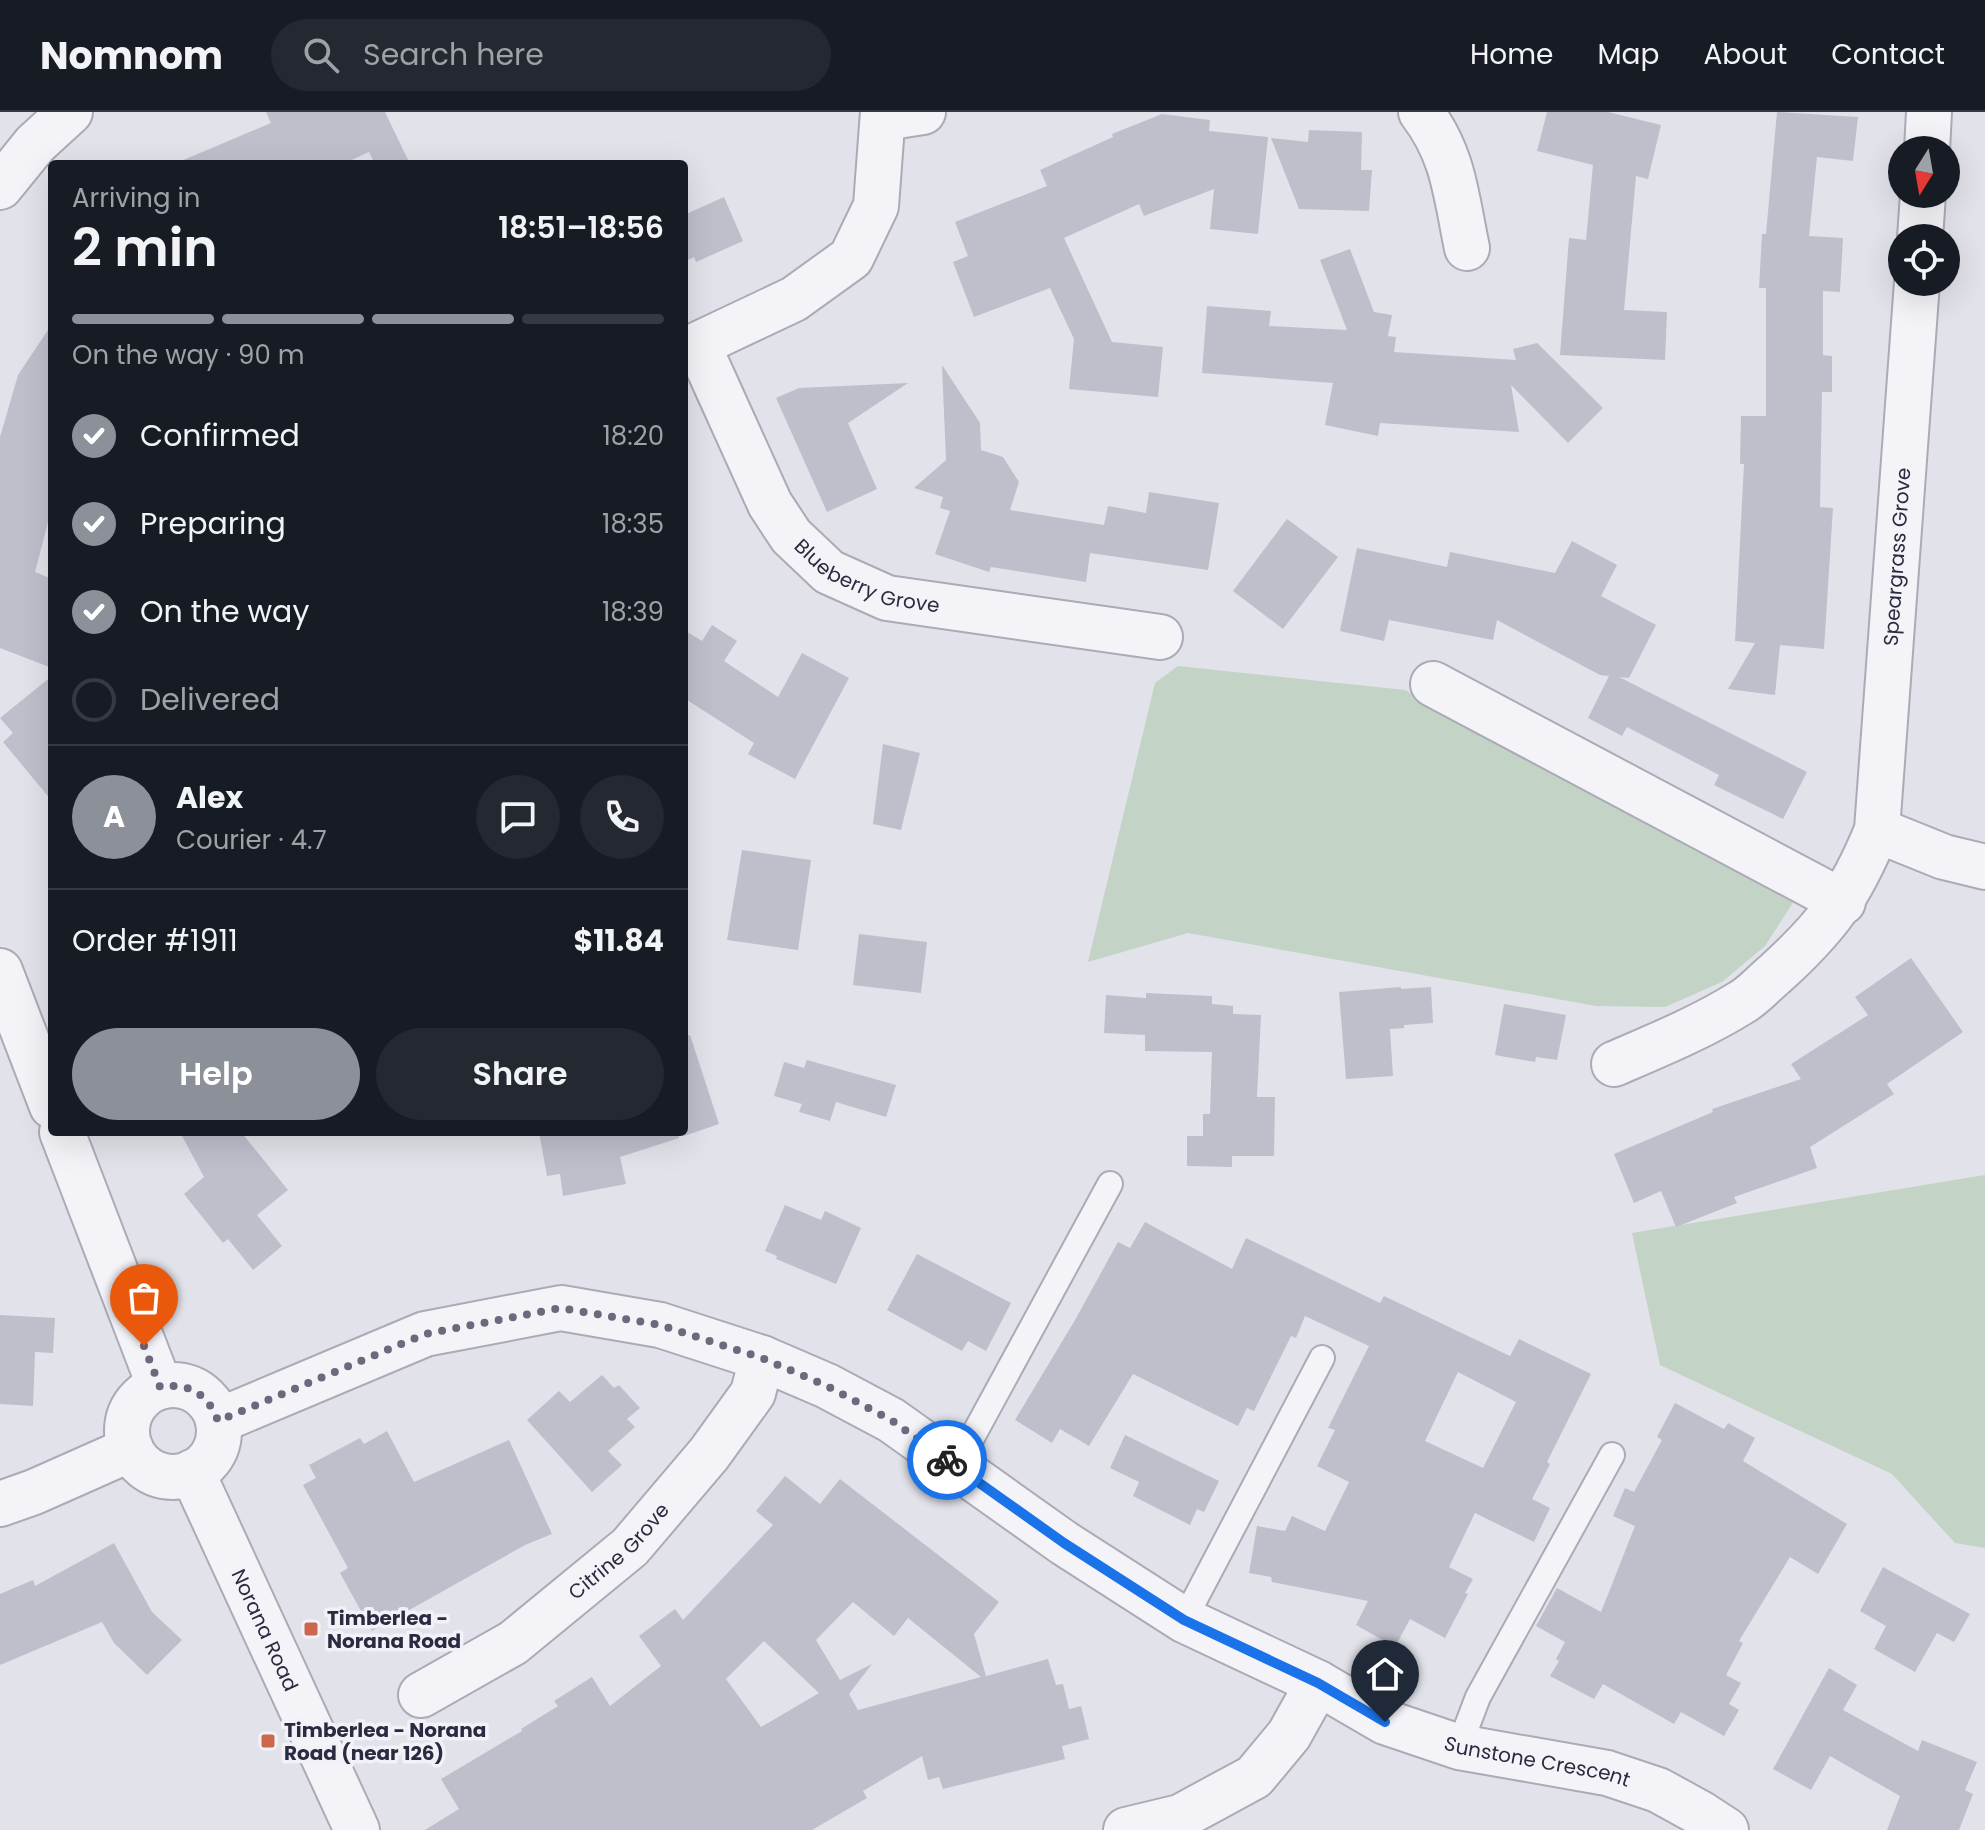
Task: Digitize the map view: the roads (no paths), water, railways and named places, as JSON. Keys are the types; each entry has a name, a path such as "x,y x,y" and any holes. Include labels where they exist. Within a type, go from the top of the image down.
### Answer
{"street":[{"path":"0,187 35,144 70,112"},
{"path":"1421,112 1438,135 1449,162 1467,248"},
{"path":"1928,136 1929,112"},
{"name":"Blueberry Grove","path":"897,114 876,206 851,258 794,299 691,348 770,504 791,536 829,572 887,598 1160,637"},
{"name":"Speargrass Grove","path":"1614,1064 1690,1031 1745,1001 1809,943 1843,902 1861,870 1877,830 1916,296"},
{"path":"1433,684 1843,902"},
{"path":"1877,830 1944,857 1985,867"},
{"path":"0,971 48,1096"},
{"path":"64,1136 160,1387"},
{"name":"Sunstone Crescent","path":"218,1421 425,1334 561,1308 660,1325 762,1358 827,1386 891,1420 1064,1543 1184,1620 1318,1683 1385,1722 1459,1747 1607,1773 1658,1790 1726,1830"},
{"name":"Citrine Grove","path":"421,1695 513,1643 630,1547 709,1454 753,1393 762,1358"},
{"path":"175,1384 190,1388 203,1395 213,1407 219,1437 215,1452 205,1464 192,1472 178,1476 150,1470 138,1461 131,1449 127,1434 135,1404 146,1393 160,1387 175,1384"},
{"path":"0,1504 131,1449"},
{"name":"Norana Road","path":"192,1472 357,1830"},
{"path":"1126,1830 1180,1817 1254,1777 1289,1735 1318,1683"}],"lane":[{"path":"956,1467 1110,1184"},
{"path":"1184,1620 1322,1358"},
{"path":"1459,1747 1478,1697 1612,1455"}],"place":[{"name":"Timberlea - Norana Road","path":"311,1629"},
{"name":"Timberlea - Norana Road (near 126)","path":"268,1741"}]}
